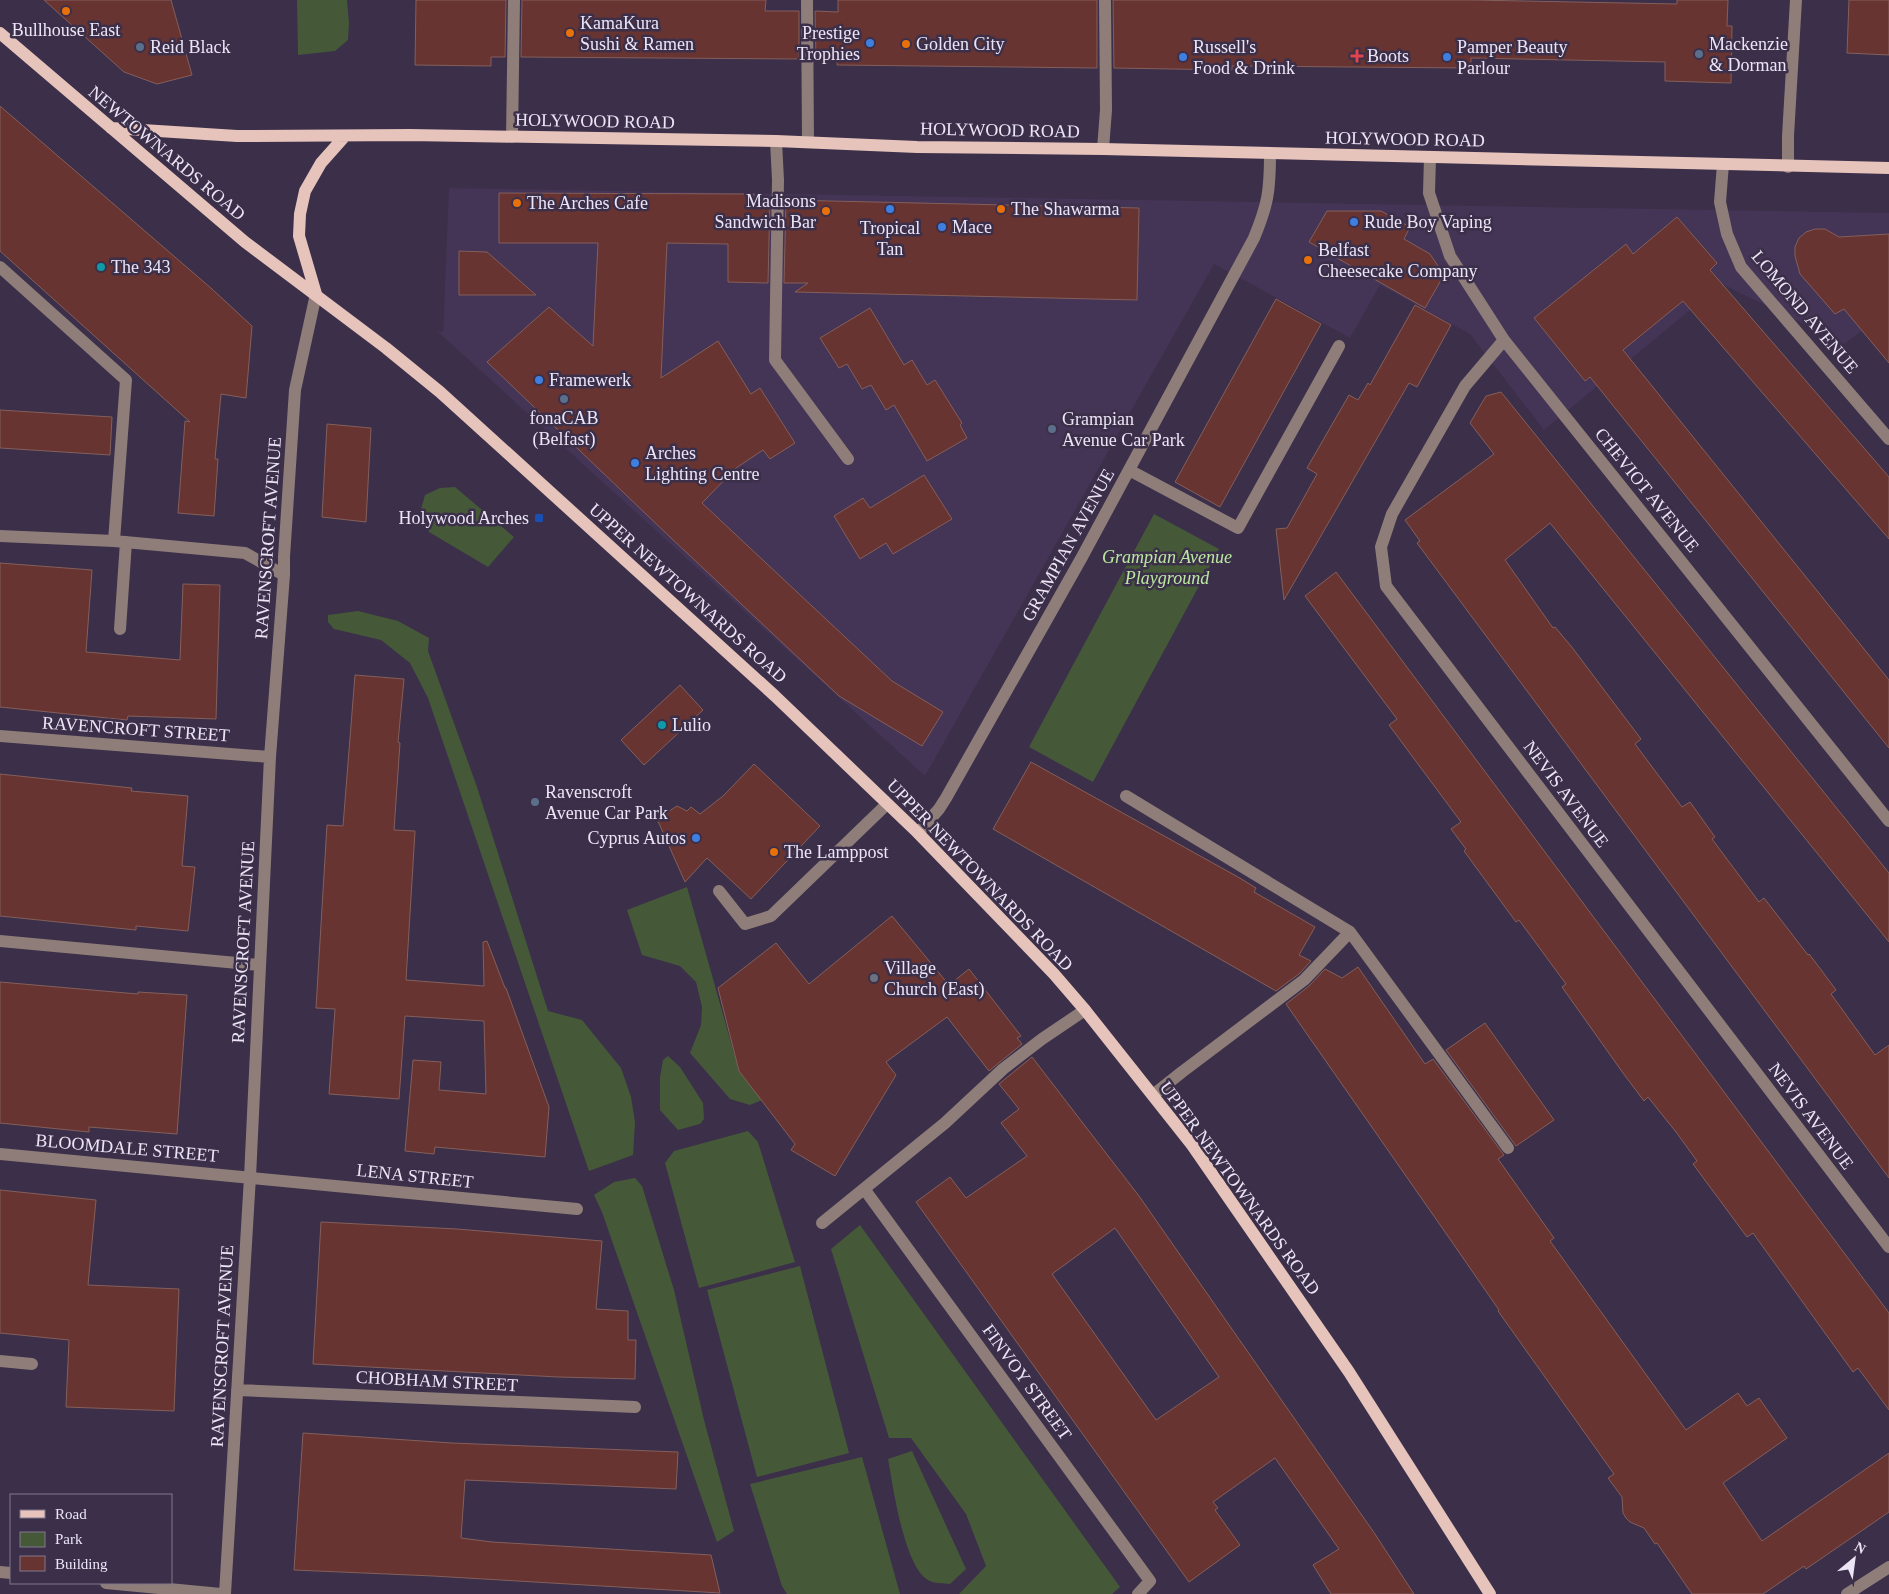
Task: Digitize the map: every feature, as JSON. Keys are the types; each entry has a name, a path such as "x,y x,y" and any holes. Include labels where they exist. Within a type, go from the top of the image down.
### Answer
{"main road":[{"name":"NEWTOWNARDS ROAD","path":"0,33 245,242 316,294"},
{"name":"HOLYWOOD ROAD","path":"111,128 238,136 301,134 345,136 410,135 776,141 918,147 1103,149 1889,168"},
{"path":"316,294 299,236 300,214 305,191 320,163 345,136"},
{"name":"UPPER NEWTOWNARDS ROAD","path":"316,294 440,392 776,696 918,833 1054,974 1085,1010 1192,1145 1349,1372 1488,1593"}],"street":[{"path":"512,137 514,0"},
{"path":"807,0 808,142"},
{"path":"1103,149 1106,110 1105,0"},
{"path":"1788,167 1796,0"},
{"path":"776,141 778,180 775,360 848,459"},
{"name":"GRAMPIAN AVENUE","path":"918,833 946,798 1129,470 1254,238 1265,211 1270,188 1270,154"},
{"name":"CHEVIOT AVENUE","path":"1430,157 1428,193 1450,256 1504,340 1889,821"},
{"name":"LOMOND AVENUE","path":"1723,164 1720,202 1727,234 1741,267 1889,439"},
{"path":"0,267 126,380 120,542 120,628"},
{"name":"RAVENSCROFT AVENUE","path":"225,1594 250,1177 270,756 284,575 295,390 316,294"},
{"name":"NEVIS AVENUE","path":"1504,340 1465,386 1392,514 1381,547 1386,586 1889,1247"},
{"path":"1129,470 1238,528 1339,346"},
{"path":"0,536 120,542 245,553 284,575"},
{"name":"RAVENCROFT STREET","path":"0,736 270,756"},
{"path":"1126,796 1350,932 1508,1148"},
{"path":"718,892 746,924 771,916 887,804"},
{"path":"1153,1096 1304,980 1350,932"},
{"path":"0,941 259,965"},
{"path":"822,1223 865,1190 945,1123 1003,1069 1042,1039 1085,1010"},
{"name":"BLOOMDALE STREET","path":"0,1154 250,1177"},
{"name":"LENA STREET","path":"250,1177 577,1209"},
{"name":"FINVOY STREET","path":"865,1190 1150,1581 1138,1594"},
{"path":"0,1361 32,1364"},
{"name":"CHOBHAM STREET","path":"237,1390 635,1408"},
{"path":"1847,1594 1889,1567"},
{"path":"116,1584 221,1594"}],"shaded area":[{"path":"449,188 1889,213 1889,311 1844,344 1722,284 1544,430 1470,334 1380,285 1350,338 1214,264 925,776 437,331 443,332"}],"green space":[{"path":"297,0 347,0 348,40 335,51 298,55"},
{"path":"455,487 514,537 488,567 429,532 421,509 425,495 440,488"},
{"name":"Grampian Avenue Playground","path":"1154,514 1219,549 1093,782 1029,747"},
{"path":"358,611 398,621 429,638 428,651 477,787 548,1011 582,1020 621,1068 631,1097 635,1122 633,1155 589,1171 428,698 410,663 381,640 334,629 328,622 328,615"},
{"path":"687,887 739,1071 762,1100 750,1105 730,1099 690,1053 701,1025 702,1007 696,982 680,966 642,955 627,910"},
{"path":"668,1056 680,1067 703,1103 704,1119 700,1124 678,1130 660,1110 660,1077 663,1060"},
{"path":"748,1131 758,1142 795,1262 699,1288 665,1163 674,1151"},
{"path":"635,1178 642,1186 674,1290 704,1420 734,1531 717,1542 602,1212 594,1195 614,1182"},
{"path":"860,1225 1120,1587 1112,1594 959,1594 986,1566 966,1514 911,1438 889,1438 831,1249"},
{"path":"800,1266 849,1453 757,1477 707,1290"},
{"path":"912,1451 966,1569 950,1584 932,1582 921,1574 913,1561 901,1526 888,1459"},
{"path":"862,1457 900,1594 787,1594 782,1586 750,1484"}],"building":[{"name":"Reid Black","path":"44,0 171,0 192,75 157,84 124,72"},
{"path":"416,0 506,0 505,57 491,57 491,66 415,65"},
{"path":"522,0 766,0 765,11 799,11 799,59 521,57"},
{"path":"838,0 1097,0 1097,68 837,65 837,59 816,59 815,11 838,12"},
{"path":"1113,0 1472,0 1677,4 1677,0 1728,0 1727,26 1732,26 1731,83 1665,81 1665,62 1471,58 1471,68 1232,66 1232,70 1114,68"},
{"path":"1849,0 1889,0 1889,55 1847,53"},
{"path":"0,106 212,289 252,326 246,398 221,394 215,459 218,459 214,516 178,513 185,421 190,422 0,251"},
{"path":"499,193 754,194 754,200 770,200 768,283 728,282 728,244 667,243 661,378 718,341 751,394 760,388 795,443 770,459 763,450 736,468 702,503 892,681 943,712 922,746 839,696 487,362 549,307 593,346 598,243 499,243"},
{"path":"786,200 1139,208 1137,300 795,292 808,283 784,283"},
{"path":"1327,211 1381,211 1410,227 1404,239 1430,254 1444,275 1425,308 1309,242"},
{"path":"1677,217 1717,263 1710,270 1889,477 1889,539 1683,301 1623,350 1889,680 1889,748 1590,377 1585,381 1534,318 1626,244 1633,254"},
{"path":"1815,229 1825,229 1839,237 1889,234 1889,363 1844,309 1835,314 1800,274 1795,256 1795,247 1799,238 1806,232"},
{"path":"459,251 487,252 536,295 459,295"},
{"path":"1276,299 1321,324 1220,507 1175,482"},
{"path":"1415,305 1451,325 1417,387 1409,383 1284,600 1276,529 1287,528 1317,474 1307,468 1349,395 1358,400 1368,383 1370,385"},
{"path":"870,308 904,365 912,360 927,385 935,380 962,423 960,425 967,438 927,461 894,405 886,410 871,385 862,389 847,364 839,368 820,338"},
{"path":"1501,392 1889,873 1889,942 1550,523 1505,560 1553,628 1555,627 1571,646 1641,739 1635,744 1682,807 1690,802 1715,837 1712,839 1759,902 1764,898 1819,967 1836,990 1831,994 1875,1055 1889,1045 1889,1178 1417,543 1420,541 1405,520 1494,454 1470,423 1486,396"},
{"path":"0,410 112,417 110,455 0,448"},
{"path":"327,424 371,428 366,522 322,517"},
{"path":"924,475 952,519 893,554 886,543 860,559 834,516 863,498 870,508"},
{"path":"0,563 92,570 86,652 180,660 183,584 220,585 216,719 128,716 127,720 0,707"},
{"path":"1336,572 1889,1313 1889,1410 1858,1368 1853,1372 1753,1233 1747,1237 1693,1164 1697,1161 1676,1132 1648,1097 1644,1101 1562,987 1566,984 1519,920 1516,922 1464,851 1466,849 1451,829 1461,822 1389,725 1397,719 1305,596"},
{"path":"355,675 404,679 398,742 400,743 394,830 415,831 406,980 484,986 483,942 487,941 549,1107 545,1157 435,1147 434,1154 405,1151 413,1060 441,1062 439,1090 486,1094 484,1021 405,1016 399,1099 329,1094 335,1009 316,1008 327,825 343,826"},
{"name":"Lulio","path":"680,685 703,710 644,765 621,740"},
{"path":"1031,762 1238,877 1256,888 1254,892 1315,927 1299,955 1311,961 1299,974 1276,991 993,829"},
{"path":"754,764 820,826 751,899 707,858 685,882 657,819 677,806 687,811 691,807 700,814 723,796"},
{"path":"0,774 132,788 131,791 188,796 182,866 195,867 188,931 136,926 136,930 0,916"},
{"path":"892,916 949,985 969,969 1021,1036 1017,1038 1022,1044 989,1071 947,1017 886,1062 896,1075 835,1176 791,1150 795,1144 739,1071 718,988 776,943 809,984"},
{"path":"1358,967 1425,1064 1433,1059 1504,1155 1498,1159 1554,1238 1550,1241 1686,1430 1738,1393 1747,1406 1759,1398 1787,1438 1723,1483 1762,1541 1889,1453 1889,1512 1806,1569 1804,1566 1763,1594 1692,1594 1657,1543 1655,1544 1644,1528 1630,1522 1626,1518 1623,1513 1622,1497 1608,1478 1614,1474 1498,1311 1286,1004 1309,986 1325,969 1342,978"},
{"path":"0,982 138,994 138,992 187,995 177,1134 89,1127 89,1132 0,1123"},
{"path":"1485,1023 1554,1120 1516,1146 1446,1050"},
{"path":"1032,1057 1139,1196 1375,1534 1414,1594 1331,1594 1313,1565 1339,1549 1275,1458 1213,1502 1218,1508 1215,1510 1240,1545 1189,1582 916,1202 950,1177 966,1198 1027,1156 1001,1123 1019,1109 999,1084","holes":["1115,1228 1219,1377 1156,1420 1052,1274"]},
{"path":"0,1190 96,1200 88,1285 179,1289 174,1411 66,1407 69,1340 0,1333"},
{"path":"321,1222 457,1229 602,1241 596,1309 628,1311 628,1340 636,1340 635,1379 558,1377 313,1364"},
{"path":"303,1433 452,1443 678,1452 676,1489 465,1480 461,1538 492,1542 711,1555 720,1593 433,1576 294,1570"}],"place":[{"name":"Bullhouse East","path":"66,11"},
{"name":"KamaKura Sushi & Ramen","path":"570,33"},
{"name":"Prestige Trophies","path":"870,43"},
{"name":"Golden City","path":"906,44"},
{"name":"Reid Black","path":"140,47"},
{"name":"Mackenzie & Dorman","path":"1699,54"},
{"name":"Boots","path":"1357,56"},
{"name":"Russell's Food & Drink","path":"1183,57"},
{"name":"Pamper Beauty Parlour","path":"1447,57"},
{"name":"The Arches Cafe","path":"517,203"},
{"name":"Tropical Tan","path":"890,209"},
{"name":"The Shawarma","path":"1001,209"},
{"name":"Madisons Sandwich Bar","path":"826,211"},
{"name":"Rude Boy Vaping","path":"1354,222"},
{"name":"Mace","path":"942,227"},
{"name":"Belfast Cheesecake Company","path":"1308,260"},
{"name":"The 343","path":"101,267"},
{"name":"Framewerk","path":"539,380"},
{"name":"fonaCAB (Belfast)","path":"564,399"},
{"name":"Grampian Avenue Car Park","path":"1052,429"},
{"name":"Arches Lighting Centre","path":"635,463"},
{"name":"Holywood Arches","path":"539,518"},
{"name":"Lulio","path":"662,725"},
{"name":"Ravenscroft Avenue Car Park","path":"535,802"},
{"name":"Cyprus Autos","path":"696,838"},
{"name":"The Lamppost","path":"774,852"},
{"name":"Village Church (East)","path":"874,978"}]}
